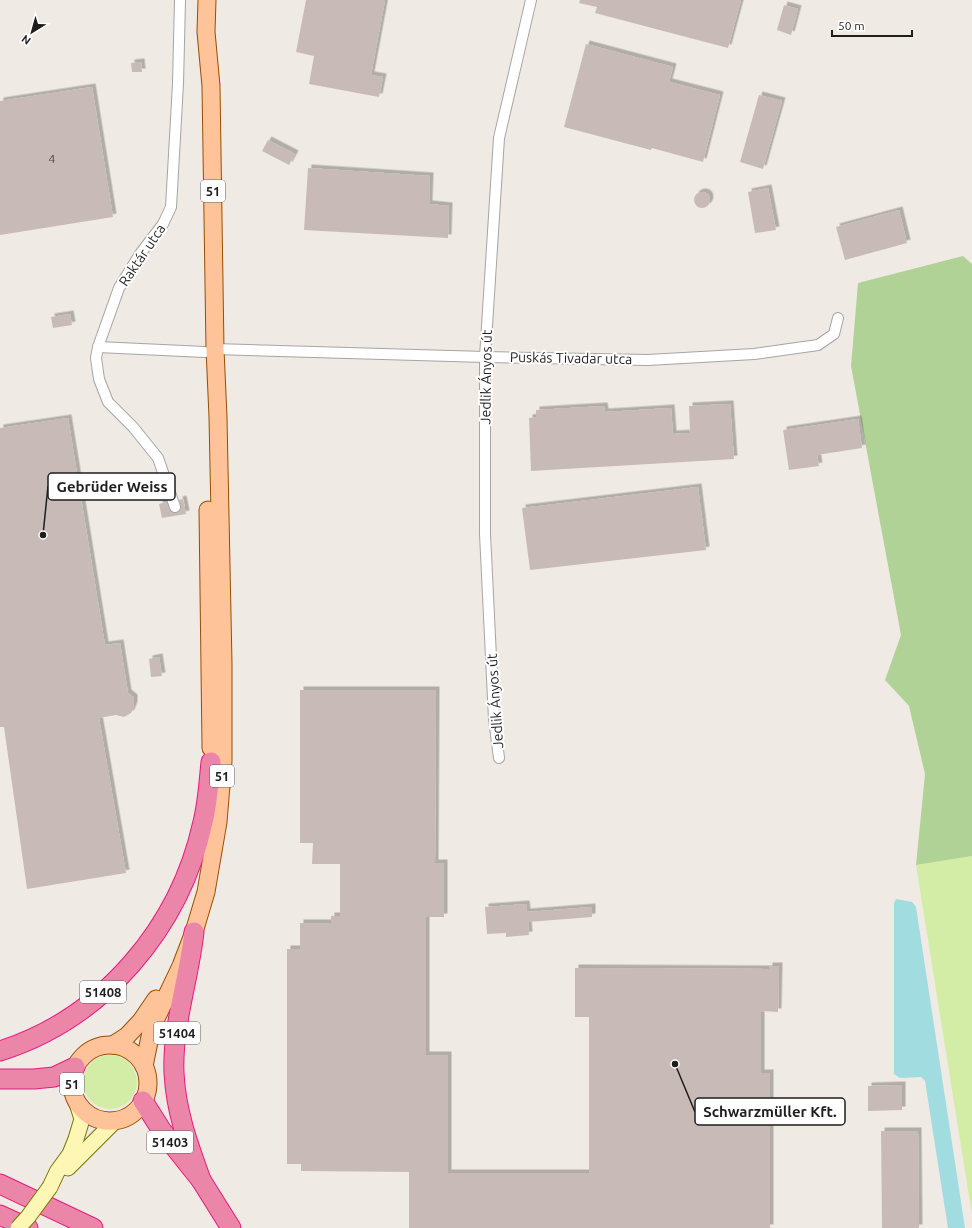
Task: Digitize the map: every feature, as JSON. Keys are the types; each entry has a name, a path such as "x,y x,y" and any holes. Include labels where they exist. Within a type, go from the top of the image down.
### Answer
{"highway":[{"name":"51408","path":"0,1051 17,1046 49,1030 90,1003 108,989 148,945 176,899 188,873 204,821 211,762"},
{"name":"51404","path":"194,932 192,956 181,1001 174,1072 178,1111 201,1180"},
{"path":"0,1079 34,1079 54,1077 75,1066"},
{"name":"51403","path":"143,1101 162,1131 201,1180 231,1228"},
{"path":"0,1184 93,1228"},
{"path":"0,1215 28,1228"}],"main road":[{"name":"51","path":"113,1044 127,1036 141,1022 158,997 173,963 187,926 199,887 211,817 211,86 206,32 207,0"},
{"name":"51","path":"144,1066 152,1027 165,1001 194,932 206,892 213,857 220,806 223,761 222,584 210,351"},
{"name":"51","path":"115,1121 103,1121 92,1117 82,1110 76,1100 72,1089 71,1078 75,1066 86,1052 94,1047 113,1044 123,1046 131,1051 139,1058 144,1066 148,1084 147,1093 143,1101"},
{"path":"115,1121 136,1111 143,1101"}],"street":[{"name":"Raktár utca","path":"175,507 158,458 133,428 108,402 98,379 96,358 98,347 119,288 140,254 163,224 171,207 178,84 180,0"},
{"name":"Jedlik Ányos út","path":"499,758 494,719 485,534 485,357 499,138 531,0"},
{"name":"Puskás Tivadar utca","path":"98,347 210,351 648,360 754,354 818,345 834,334 838,318"},
{"path":"50,1187 57,1172 70,1154 82,1119 76,1100"},
{"path":"18,1228 50,1187 106,1128 115,1121"}],"green space":[{"path":"963,256 972,264 972,856 916,865 925,774 909,706 885,680 901,635 851,366 858,283"},
{"path":"972,856 972,1215 916,865"},
{"path":"105,1055 115,1055 125,1059 133,1067 137,1077 137,1087 133,1097 125,1105 115,1109 105,1109 95,1105 87,1097 83,1087 83,1077 87,1067 95,1059"}],"water":[{"path":"896,899 912,902 916,907 965,1228 948,1228 925,1081 921,1077 900,1078 894,1074 894,903"}],"building":[{"path":"306,0 385,0 371,75 383,77 379,97 309,84 314,56 296,52"},
{"path":"580,0 741,0 728,48 595,13 597,7 579,3"},
{"path":"784,5 798,9 791,35 777,30"},
{"path":"586,44 673,67 669,82 720,95 703,162 564,127"},
{"path":"141,62 142,72 132,72 131,63"},
{"path":"92,87 113,217 0,235 0,101"},
{"path":"759,95 782,101 763,169 740,162"},
{"path":"268,140 295,154 289,165 262,151"},
{"path":"308,168 430,176 429,204 449,206 448,238 304,230"},
{"path":"768,188 776,230 755,233 748,192"},
{"path":"699,192 705,192 710,197 708,206 705,208 699,208 694,203 694,197"},
{"path":"899,210 907,243 845,260 836,227"},
{"path":"70,314 72,325 53,328 51,317"},
{"path":"730,404 734,459 531,471 529,418 536,417 536,410 604,406 605,412 671,408 673,434 690,433 689,406"},
{"path":"68,418 105,645 120,643 128,693 134,698 134,705 131,713 124,717 116,715 99,718 126,873 27,889 4,727 0,727 0,428"},
{"path":"858,419 862,448 817,455 819,466 789,470 783,430"},
{"path":"698,487 706,550 530,570 522,508"},
{"path":"183,499 186,514 162,518 159,504 167,502 170,512 177,513 181,509 179,500"},
{"path":"159,657 162,676 151,677 149,659"},
{"path":"300,690 436,690 435,863 444,863 444,917 426,917 426,1055 448,1055 448,1173 589,1173 589,1017 575,1017 575,968 769,969 769,966 779,966 778,1012 761,1011 761,1073 770,1073 770,1228 409,1228 409,1172 301,1171 301,1164 287,1164 287,949 300,949 300,923 331,923 331,916 340,916 340,864 312,864 313,843 300,843"},
{"path":"526,904 527,912 592,907 592,917 528,922 529,935 506,937 506,933 487,934 485,907"},
{"path":"902,1085 902,1110 868,1111 868,1086"},
{"path":"881,1131 918,1131 919,1228 882,1228"}],"place":[{"name":"Gebrüder Weiss","path":"43,535"},
{"name":"Schwarzmüller Kft.","path":"675,1064"}]}
